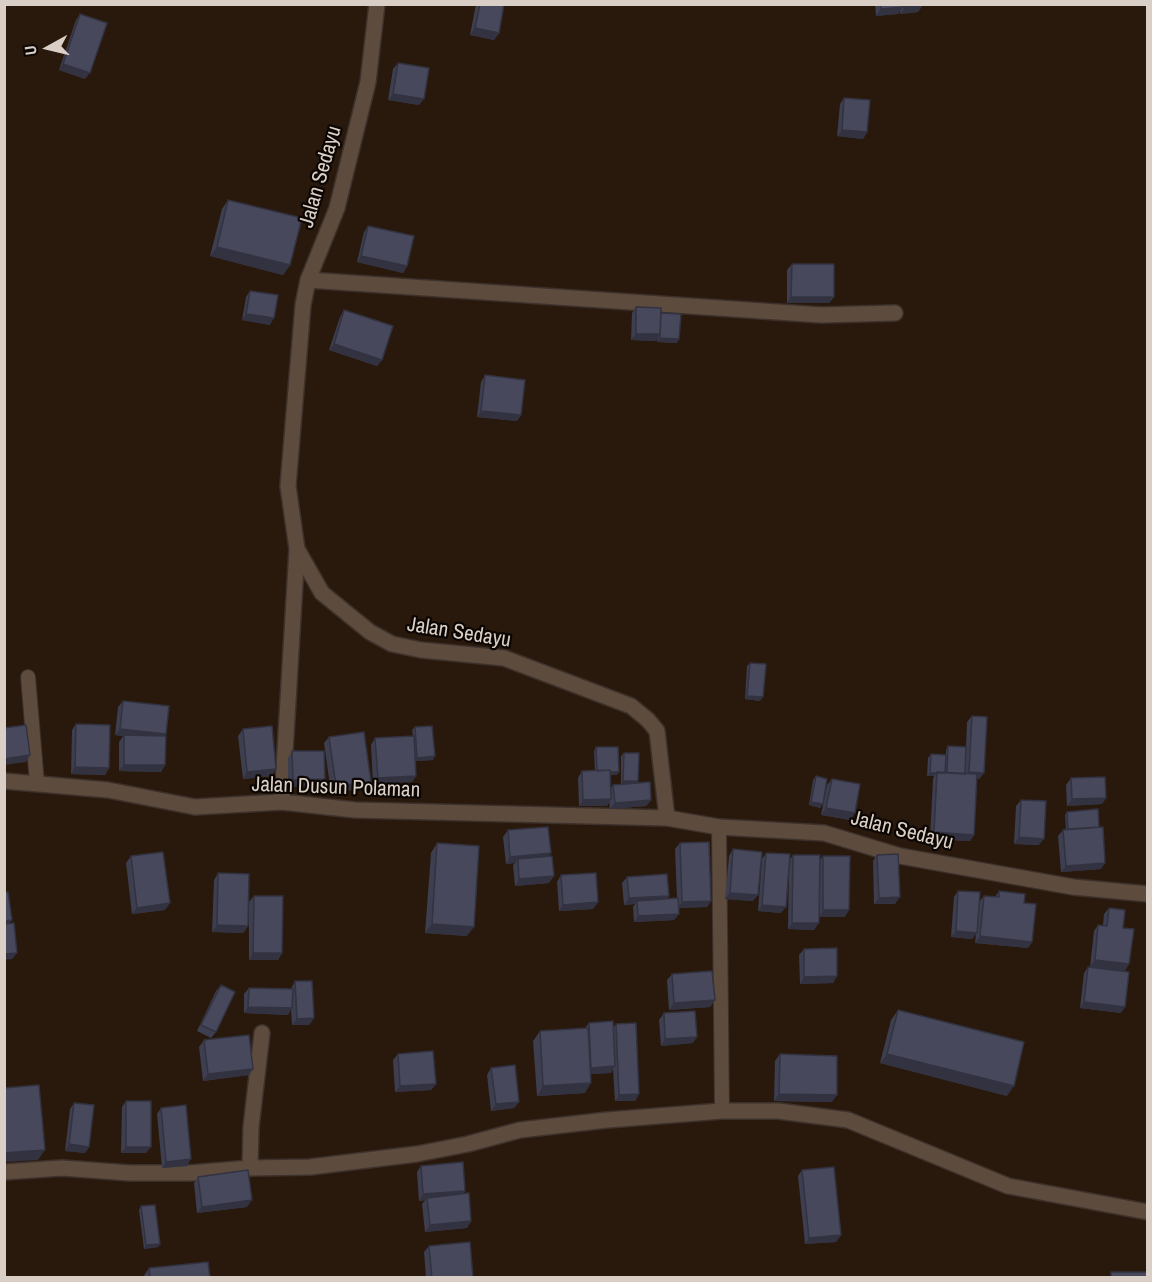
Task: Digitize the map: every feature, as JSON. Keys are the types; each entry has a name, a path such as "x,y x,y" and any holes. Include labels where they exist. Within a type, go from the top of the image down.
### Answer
{"street":[{"name":"Jalan Sedayu","path":"377,4 368,82 337,208 308,280 303,304 288,486 297,549 322,593 370,632 392,644 421,650 504,658 631,706 657,731 667,818 719,827 824,833 900,856 1073,887 1148,894"},
{"path":"308,280 821,315 895,313"},
{"path":"282,802 297,549"},
{"name":"Jalan Dusun Polaman","path":"4,781 108,790 195,807 282,802 366,810 667,818"},
{"path":"250,1168 251,1127 262,1033"},
{"path":"4,1172 62,1168 130,1173 190,1173 250,1168 310,1167 417,1154 468,1144 520,1130 607,1120 722,1111 778,1111 848,1120 1008,1186 1148,1212"}],"lane":[{"path":"28,676 37,783"},
{"path":"719,827 722,1111"}],"building":[{"path":"480,4 504,4 499,33 475,28"},
{"path":"881,4 902,4 903,7 881,9"},
{"path":"904,4 923,4 923,5 905,7"},
{"path":"80,14 107,23 90,73 63,64"},
{"path":"398,63 429,68 424,99 393,94"},
{"path":"844,98 870,100 867,132 842,130"},
{"path":"228,200 302,218 290,265 217,247"},
{"path":"368,226 414,236 407,266 361,256"},
{"path":"792,264 834,264 834,297 791,297"},
{"path":"250,291 278,295 274,318 246,314"},
{"path":"636,307 661,308 660,334 636,334"},
{"path":"344,310 393,326 382,360 334,344"},
{"path":"661,313 681,314 679,339 660,338"},
{"path":"485,375 525,380 521,415 481,411"},
{"path":"750,663 766,664 763,697 747,696"},
{"path":"123,701 169,706 166,734 120,729"},
{"path":"972,716 987,717 984,773 969,772"},
{"path":"76,724 110,725 109,768 75,767"},
{"path":"26,725 30,755 4,759 4,728"},
{"path":"272,726 276,769 247,772 243,729"},
{"path":"432,726 435,756 417,758 415,727"},
{"path":"364,732 371,782 336,786 329,737"},
{"path":"124,735 166,736 165,765 124,765"},
{"path":"414,736 416,776 378,778 375,738"},
{"path":"948,746 966,747 965,774 947,773"},
{"path":"596,747 618,747 619,772 597,771"},
{"path":"292,751 324,751 325,779 293,780"},
{"path":"624,753 639,753 638,781 623,781"},
{"path":"931,754 946,755 945,773 930,773"},
{"path":"610,770 611,799 583,800 582,771"},
{"path":"937,772 977,774 974,835 934,832"},
{"path":"816,776 827,779 823,804 811,802"},
{"path":"1105,777 1106,798 1072,799 1071,778"},
{"path":"832,779 860,784 855,813 826,808"},
{"path":"650,782 651,800 615,803 613,785"},
{"path":"1021,800 1046,801 1044,839 1019,837"},
{"path":"1098,809 1099,827 1068,829 1067,812"},
{"path":"548,827 551,853 510,857 508,830"},
{"path":"1103,827 1105,863 1066,866 1063,830"},
{"path":"709,842 711,901 682,902 680,843"},
{"path":"437,843 479,846 474,927 432,924"},
{"path":"733,849 762,852 758,895 730,893"},
{"path":"163,852 170,903 137,908 131,856"},
{"path":"766,853 790,854 786,907 762,905"},
{"path":"898,854 900,897 879,898 877,855"},
{"path":"793,855 820,855 819,923 792,923"},
{"path":"552,856 554,876 519,879 518,859"},
{"path":"823,856 850,856 849,910 823,910"},
{"path":"218,873 249,874 248,926 217,925"},
{"path":"596,873 598,902 563,905 561,875"},
{"path":"667,874 669,896 629,898 627,877"},
{"path":"958,891 980,892 977,933 956,931"},
{"path":"999,891 1025,894 1024,903 1036,904 1032,942 980,936 984,896 999,897"},
{"path":"4,892 8,892 12,920 4,921"},
{"path":"254,896 283,896 282,953 253,953"},
{"path":"678,898 679,914 638,916 637,901"},
{"path":"1109,908 1125,910 1123,928 1134,929 1129,964 1095,960 1098,925 1107,926"},
{"path":"14,923 17,953 4,954 4,924"},
{"path":"837,948 837,976 804,977 804,949"},
{"path":"1088,967 1129,972 1125,1007 1084,1002"},
{"path":"712,971 715,1000 674,1003 672,974"},
{"path":"295,981 312,981 314,1018 297,1019"},
{"path":"221,985 235,992 216,1032 201,1025"},
{"path":"249,988 293,989 292,1008 248,1007"},
{"path":"898,1010 1024,1042 1014,1086 887,1054"},
{"path":"695,1011 697,1037 665,1039 664,1013"},
{"path":"613,1021 615,1066 591,1068 589,1023"},
{"path":"636,1023 639,1094 619,1095 616,1024"},
{"path":"588,1028 591,1083 543,1086 540,1031"},
{"path":"249,1035 253,1069 208,1074 204,1040"},
{"path":"433,1051 436,1084 400,1086 398,1054"},
{"path":"780,1054 837,1056 837,1095 779,1094"},
{"path":"515,1065 519,1102 496,1104 491,1068"},
{"path":"39,1085 45,1150 4,1153 4,1088"},
{"path":"126,1101 151,1101 151,1147 126,1147"},
{"path":"74,1103 94,1105 89,1147 69,1144"},
{"path":"186,1105 191,1159 166,1162 161,1108"},
{"path":"463,1162 465,1191 423,1194 421,1166"},
{"path":"834,1167 841,1235 809,1238 802,1170"},
{"path":"248,1170 252,1200 202,1207 198,1177"},
{"path":"469,1193 471,1221 430,1225 427,1198"},
{"path":"155,1205 160,1244 146,1245 141,1206"},
{"path":"470,1242 473,1278 432,1278 429,1246"},
{"path":"208,1262 210,1278 150,1278 149,1268"},
{"path":"1111,1272 1148,1272 1148,1278 1111,1278"}]}
